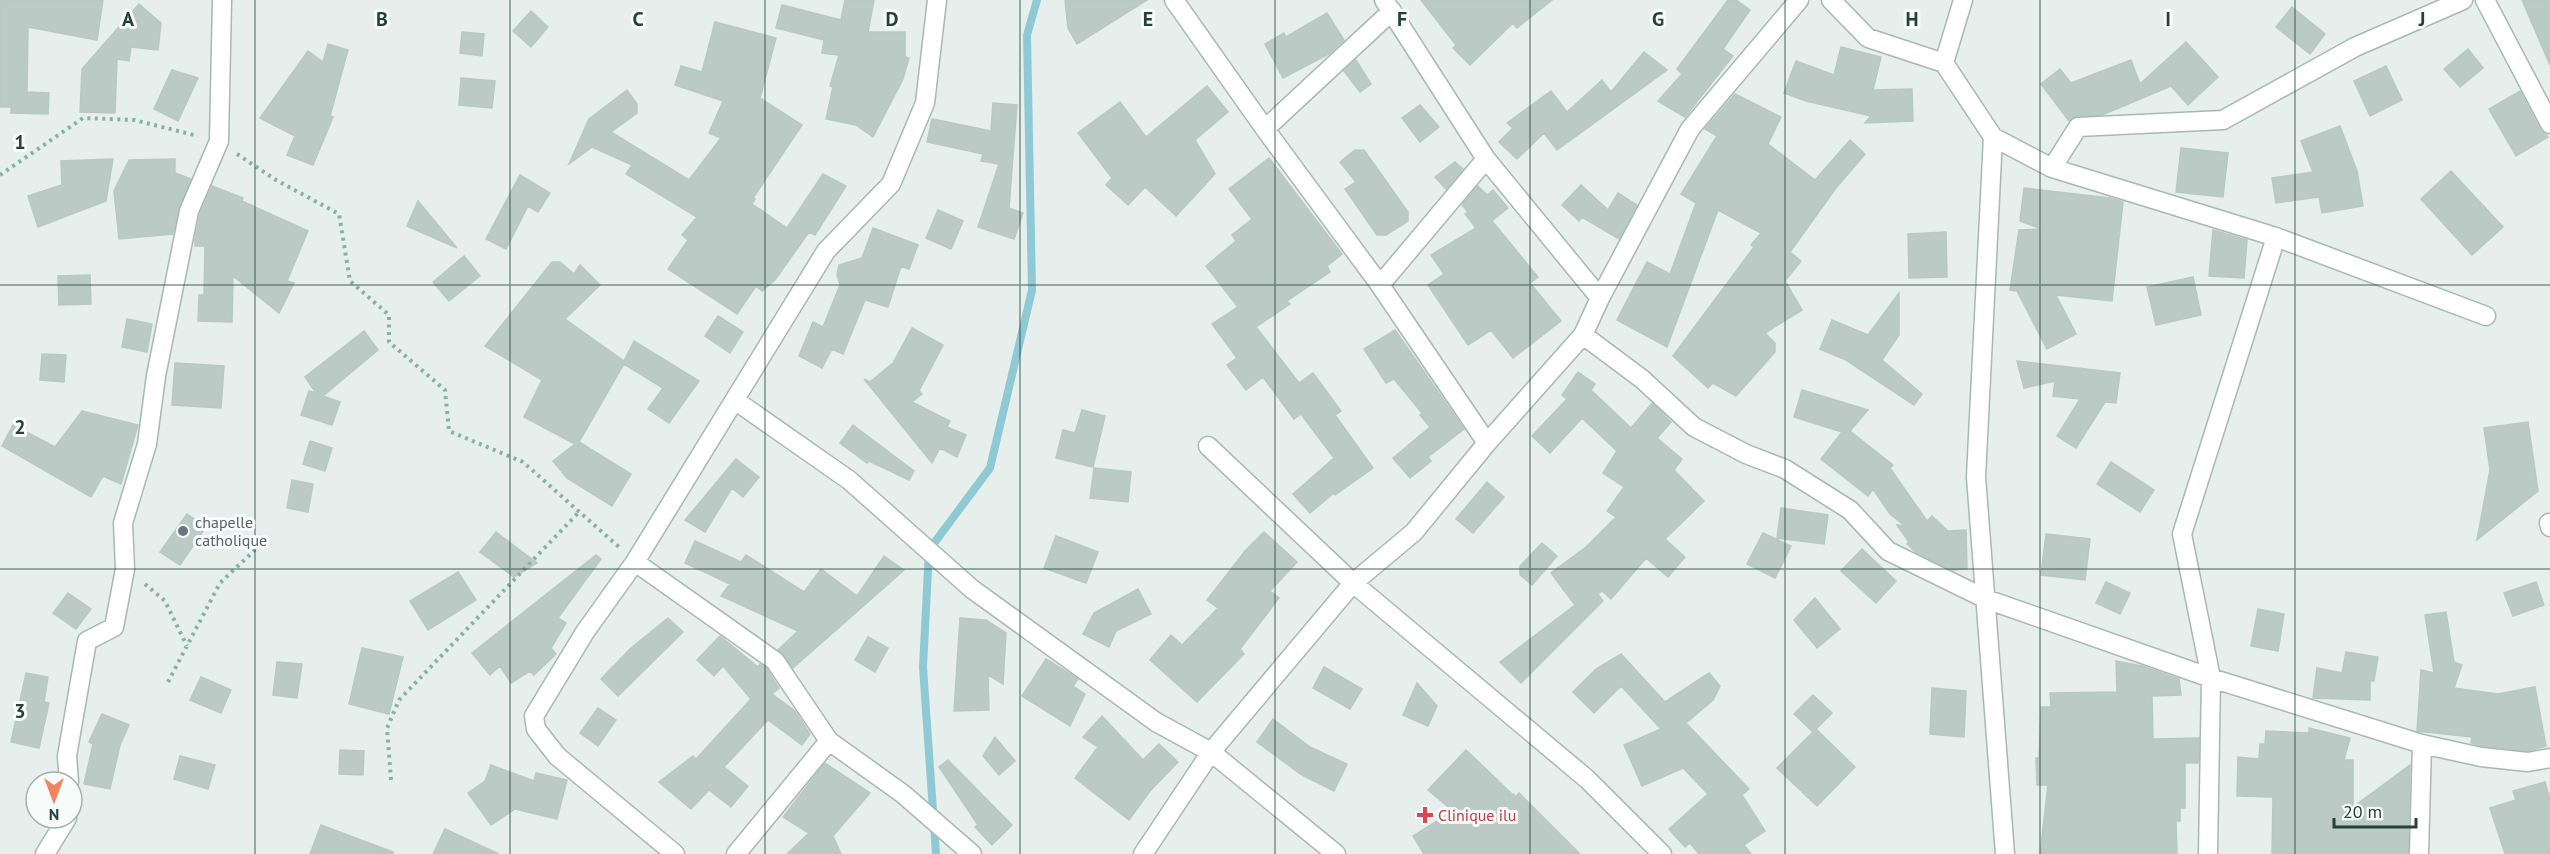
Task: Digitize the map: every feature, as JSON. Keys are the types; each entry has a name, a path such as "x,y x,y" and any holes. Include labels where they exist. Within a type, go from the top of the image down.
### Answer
{"street":[{"path":"68,770 67,756 87,641 114,627 125,569 123,523 147,444 156,376 189,211 219,141 222,0"},
{"path":"675,854 557,756 536,729 534,716 585,632 635,562 736,401 826,250 891,184 925,103 937,0"},
{"path":"1174,0 1265,129 1380,285 1487,443"},
{"path":"1143,854 1211,752 1353,583 1414,532 1487,443 1583,335 1600,298 1690,129 1799,0"},
{"path":"1831,0 1868,38 1944,63 1993,137 2052,168 2276,237 2486,316"},
{"path":"1944,63 1963,0"},
{"path":"2052,168 2078,127 2223,120 2355,46 2463,0"},
{"path":"2485,0 2550,124"},
{"path":"1265,129 1388,5 1486,159 1600,298"},
{"path":"1993,137 1976,477 2005,854"},
{"path":"1380,285 1486,159"},
{"path":"2208,854 2211,678 2182,534 2276,237"},
{"path":"1583,335 1642,379 1694,427 1746,454 1785,469 1850,510 1888,551 1986,599 2211,678 2422,744 2481,757 2528,762 2550,758"},
{"path":"736,401 849,480 972,589 1156,722 1211,752 1336,854"},
{"path":"1208,446 1353,583 1587,779 1662,854"},
{"path":"635,562 776,661 829,741 903,794 972,854"},
{"path":"736,854 829,741"},
{"path":"2419,854 2422,744"},
{"path":"45,854 60,830"}],"path":[{"path":"0,175 83,118 134,120 219,141 276,180 339,214 350,281 389,315 388,342 444,390 449,431 523,462 635,562"},
{"path":"391,780 387,728 399,700 579,512"},
{"path":"168,682 220,583 258,547"},
{"path":"125,569 165,601 187,647"}],"building":[{"path":"0,0 103,0 97,40 28,27 27,92 49,93 48,114 11,113 11,107 0,107"},
{"path":"845,0 874,0 868,32 905,32 905,57 909,58 903,79 873,137 856,125 826,119 833,87 830,86 839,55 822,53 824,40 776,28 782,5 841,20"},
{"path":"1065,0 1147,0 1077,44 1068,28"},
{"path":"1421,0 1552,0 1517,28 1513,23 1470,65 1453,48 1456,45"},
{"path":"1728,0 1736,0 1750,10 1723,49 1733,56 1685,117 1658,101 1682,74 1677,69"},
{"path":"2522,0 2550,0 2550,65"},
{"path":"139,4 161,23 158,50 131,47 129,61 117,59 115,113 80,112 82,69"},
{"path":"2292,7 2325,34 2310,54 2276,27"},
{"path":"531,11 548,27 531,47 513,31"},
{"path":"1327,13 1344,40 1329,54 1283,78 1265,44 1284,33 1286,37"},
{"path":"715,22 776,38 760,98 802,125 753,198 755,199 752,204 787,228 823,174 846,186 815,235 809,232 775,280 762,291 756,286 737,314 668,269 688,240 682,235 697,217 626,174 632,165 592,147 569,164 589,119 627,90 637,104 637,113 611,132 689,180 721,138 709,133 723,101 675,85 681,66 702,72"},
{"path":"462,32 484,34 482,56 460,53"},
{"path":"2186,42 2218,77 2188,105 2171,86 2102,115 2077,116 2069,121 2041,84 2060,69 2071,83 2131,60 2140,84"},
{"path":"328,44 348,50 330,116 333,117 313,165 287,155 295,136 260,118 308,51 323,62"},
{"path":"1841,47 1881,57 1873,90 1912,89 1913,121 1865,123 1871,116 1806,101 1784,93 1796,61 1834,75"},
{"path":"2468,49 2483,68 2460,87 2444,69"},
{"path":"1644,52 1667,70 1557,150 1544,133 1517,159 1499,142 1513,128 1507,123 1551,91 1567,112 1602,80 1611,92"},
{"path":"1356,60 1371,84 1360,92 1344,71"},
{"path":"2386,66 2402,100 2370,116 2354,81"},
{"path":"172,70 198,78 178,121 154,109"},
{"path":"461,78 495,81 492,108 459,105"},
{"path":"1207,86 1228,112 1195,140 1215,174 1176,216 1145,187 1128,205 1106,185 1112,178 1078,133 1120,102 1146,137"},
{"path":"2520,91 2540,129 2548,137 2516,156 2489,109"},
{"path":"1735,94 1781,117 1768,144 1815,180 1850,140 1865,154 1836,188 1790,252 1801,261 1785,281 1802,310 1765,333 1775,343 1775,352 1736,396 1713,383 1708,388 1673,356 1754,247 1751,245 1761,233 1718,210 1667,347 1617,320 1647,262 1670,274 1696,203 1681,194 1717,136 1705,129"},
{"path":"993,103 1017,105 1009,208 1023,213 1014,239 978,227 999,164 981,161 983,154 927,142 932,119 991,131"},
{"path":"1420,105 1439,127 1420,142 1402,118"},
{"path":"2340,126 2357,171 2363,206 2322,213 2319,197 2276,203 2272,178 2313,172 2301,141"},
{"path":"2181,148 2228,153 2223,197 2176,192"},
{"path":"1355,150 1364,150 1408,212 1408,221 1386,235 1377,235 1345,189 1356,182 1340,162"},
{"path":"1269,158 1342,254 1327,266 1330,272 1287,301 1290,304 1256,327 1299,383 1313,373 1341,411 1335,415 1373,468 1335,495 1334,493 1310,513 1293,494 1334,458 1301,414 1294,419 1263,377 1246,390 1227,365 1237,358 1212,324 1238,307 1206,266 1236,241 1232,235 1252,219 1229,189"},
{"path":"113,159 106,201 38,227 28,196 62,185 61,161"},
{"path":"175,159 175,173 191,179 179,207 173,234 119,239 114,191 129,160"},
{"path":"1455,162 1463,169 1446,189 1435,177"},
{"path":"2451,171 2503,227 2472,255 2421,199"},
{"path":"520,175 550,193 538,212 528,206 506,249 486,239"},
{"path":"1581,185 1608,210 1618,193 1637,205 1619,239 1582,217 1579,221 1562,205"},
{"path":"212,186 243,198 242,201 308,231 287,281 294,283 279,313 233,276 232,322 198,321 199,295 204,295 205,246 195,246 195,239 200,214"},
{"path":"1478,186 1487,195 1493,190 1508,208 1492,221 1538,277 1530,283 1561,321 1513,358 1491,330 1468,345 1428,285 1444,274 1431,255 1476,228 1465,214 1468,212 1462,205"},
{"path":"2024,188 2110,198 2123,202 2112,301 2056,295 2076,334 2047,349 2017,291 2010,290 2019,230 2042,229 2020,221"},
{"path":"418,201 457,248 407,226"},
{"path":"938,210 963,221 951,249 926,238"},
{"path":"873,228 918,245 909,269 901,266 888,307 865,300 843,354 832,349 822,368 799,356 813,322 823,327 840,285 837,275 839,265 862,258"},
{"path":"2213,230 2247,240 2244,278 2209,276"},
{"path":"1946,232 1947,277 1909,278 1908,234"},
{"path":"464,256 480,276 449,301 433,282"},
{"path":"552,262 560,262 574,274 580,265 600,285 565,319 624,361 634,341 699,381 669,423 648,409 663,388 624,364 579,442 631,474 612,506 567,478 553,461 575,444 524,417 542,380 485,346"},
{"path":"90,275 91,304 59,305 58,276"},
{"path":"2193,277 2201,315 2156,325 2147,287"},
{"path":"1899,293 1899,335 1882,360 1922,394 1914,405 1846,360 1820,349 1832,320 1868,335"},
{"path":"718,316 743,332 730,353 705,336"},
{"path":"127,319 152,324 147,352 122,347"},
{"path":"912,328 943,345 919,391 922,394 912,402 950,421 947,427 966,435 957,457 940,448 932,463 864,379 870,382 893,363"},
{"path":"1395,330 1464,429 1428,457 1431,461 1410,478 1393,458 1430,427 1420,415 1422,413 1394,379 1386,383 1364,349"},
{"path":"364,331 378,350 323,396 340,402 332,425 301,415 309,391 316,393 305,377"},
{"path":"42,354 66,355 64,382 40,380"},
{"path":"2017,361 2120,373 2116,403 2105,402 2076,448 2057,436 2080,399 2053,396 2055,381 2024,388"},
{"path":"175,363 224,366 221,408 172,405"},
{"path":"1578,372 1595,384 1591,390 1631,428 1652,403 1671,422 1657,438 1682,459 1674,470 1704,501 1665,539 1685,557 1668,577 1646,558 1611,599 1602,591 1598,594 1603,601 1521,683 1500,662 1575,605 1551,573 1586,547 1616,517 1607,511 1624,487 1603,473 1617,451 1582,418 1550,453 1532,436 1567,399 1562,395"},
{"path":"1802,390 1868,410 1850,431 1893,465 1890,468 1927,521 1932,516 1948,531 1966,530 1967,569 1952,570 1916,552 1907,544 1909,542 1897,525 1905,526 1890,514 1873,489 1868,496 1821,459 1842,432 1794,417"},
{"path":"1082,410 1105,416 1093,467 1056,458 1063,430 1075,433"},
{"path":"82,411 138,425 121,484 103,476 91,497 2,446 13,425 55,447"},
{"path":"2528,422 2538,491 2477,540 2490,470 2484,428"},
{"path":"853,425 914,471 909,480 869,461 867,463 840,443"},
{"path":"310,441 332,448 325,471 303,464"},
{"path":"736,459 759,477 743,497 732,488 705,532 685,520"},
{"path":"2111,462 2154,490 2140,512 2097,484"},
{"path":"1094,468 1131,472 1128,502 1090,498"},
{"path":"292,480 313,484 308,512 287,508"},
{"path":"1487,482 1504,497 1473,533 1456,519"},
{"path":"1781,508 1828,515 1824,544 1777,538"},
{"path":"187,514 206,527 180,565 160,552"},
{"path":"496,532 537,563 514,577 480,552"},
{"path":"1264,532 1297,562 1270,591 1279,598 1240,649 1244,654 1197,702 1150,660 1171,635 1182,645 1218,608 1207,600 1245,551"},
{"path":"1763,533 1791,546 1775,578 1747,564"},
{"path":"2046,534 2090,539 2085,580 2041,575"},
{"path":"1056,536 1098,552 1086,583 1044,568"},
{"path":"695,541 741,562 746,555 804,592 821,569 857,596 884,556 904,570 793,668 778,650 798,631 721,596 730,584 685,563"},
{"path":"1542,543 1557,556 1532,585 1520,575 1520,566"},
{"path":"1862,549 1896,581 1876,603 1841,571"},
{"path":"596,555 601,559 558,618 566,623 551,648 556,654 534,675 530,671 511,683 500,666 490,675 472,653"},
{"path":"458,572 476,600 428,630 410,601"},
{"path":"2106,582 2130,593 2120,614 2096,603"},
{"path":"2536,582 2544,605 2513,616 2504,593"},
{"path":"1138,589 1151,614 1116,631 1109,647 1083,634 1094,613"},
{"path":"68,593 91,609 76,629 53,613"},
{"path":"1815,598 1840,629 1817,648 1794,620"},
{"path":"2258,609 2284,614 2278,651 2251,646"},
{"path":"2446,612 2454,662 2462,665 2454,688 2498,694 2535,687 2546,746 2528,751 2483,746 2471,743 2472,737 2417,731 2421,670 2434,673 2425,615"},
{"path":"668,618 683,632 618,696 601,679 631,648"},
{"path":"960,618 986,620 1006,633 1003,684 988,675 989,710 954,711"},
{"path":"720,636 758,667 760,664 767,669 779,688 772,694 795,711 810,734 802,745 768,720 724,767 748,786 731,807 709,790 691,809 659,782 693,756 696,759 751,699 723,666 714,676 697,660"},
{"path":"868,637 888,648 875,672 855,660"},
{"path":"362,648 403,657 389,714 349,704"},
{"path":"2346,652 2378,657 2374,681 2370,681 2370,700 2313,698 2317,668 2342,673"},
{"path":"1621,654 1665,702 1709,673 1720,686 1713,700 1686,723 1749,789 1742,795 1765,831 1744,845 1751,854 1699,854 1690,843 1685,847 1669,829 1708,794 1683,768 1642,786 1624,745 1661,729 1621,686 1594,713 1573,692 1596,669"},
{"path":"1046,659 1078,679 1073,686 1085,694 1070,726 1022,696"},
{"path":"2116,661 2142,666 2179,679 2181,695 2152,696 2153,739 2199,738 2198,763 2185,763 2185,808 2180,808 2180,821 2176,821 2177,854 2040,854 2048,785 2037,785 2036,758 2039,758 2041,707 2051,707 2050,693 2117,692"},
{"path":"277,662 302,664 297,698 273,695"},
{"path":"1324,667 1362,689 1350,709 1313,688"},
{"path":"26,673 48,677 44,702 49,703 39,748 11,742"},
{"path":"201,677 231,690 221,713 190,700"},
{"path":"1417,683 1437,706 1428,726 1403,715"},
{"path":"1932,688 1966,691 1964,737 1930,734"},
{"path":"1813,695 1832,713 1816,729 1855,767 1817,806 1777,768 1813,732 1794,714"},
{"path":"598,708 616,720 598,746 580,733"},
{"path":"102,714 129,725 120,745 110,789 84,784 93,744 89,742"},
{"path":"1102,716 1143,760 1159,744 1178,762 1150,791 1129,820 1075,778 1098,747 1083,737"},
{"path":"1273,719 1310,747 1347,764 1334,791 1302,775 1257,742"},
{"path":"2309,728 2350,738 2344,760 2353,760 2353,807 2410,765 2408,854 2272,854 2273,797 2237,796 2238,757 2259,759 2260,744 2265,744 2266,731 2309,733"},
{"path":"995,737 1015,761 999,775 983,756"},
{"path":"340,750 364,751 363,775 339,774"},
{"path":"1466,750 1511,793 1508,796 1513,794 1516,797 1519,793 1580,854 1424,854 1413,836 1453,811 1428,790"},
{"path":"180,756 215,765 208,789 174,779"},
{"path":"948,760 1012,825 992,845 975,827 978,825 939,767"},
{"path":"825,763 870,793 833,836 841,854 787,854 809,833 783,817"},
{"path":"491,765 534,781 536,773 567,780 557,819 515,809 491,825 468,793 485,781"},
{"path":"2545,782 2550,799 2550,854 2505,854 2490,808 2516,800 2513,791"},
{"path":"321,825 393,852 393,854 310,854"},
{"path":"445,829 499,854 433,854"}],"waterway":[{"path":"936,854 923,667 929,550 990,468 1032,290 1027,35 1037,0"}],"place":[{"name":"chapelle catholique","path":"183,531"},
{"name":"Clinique ilu","path":"1425,815"}]}
